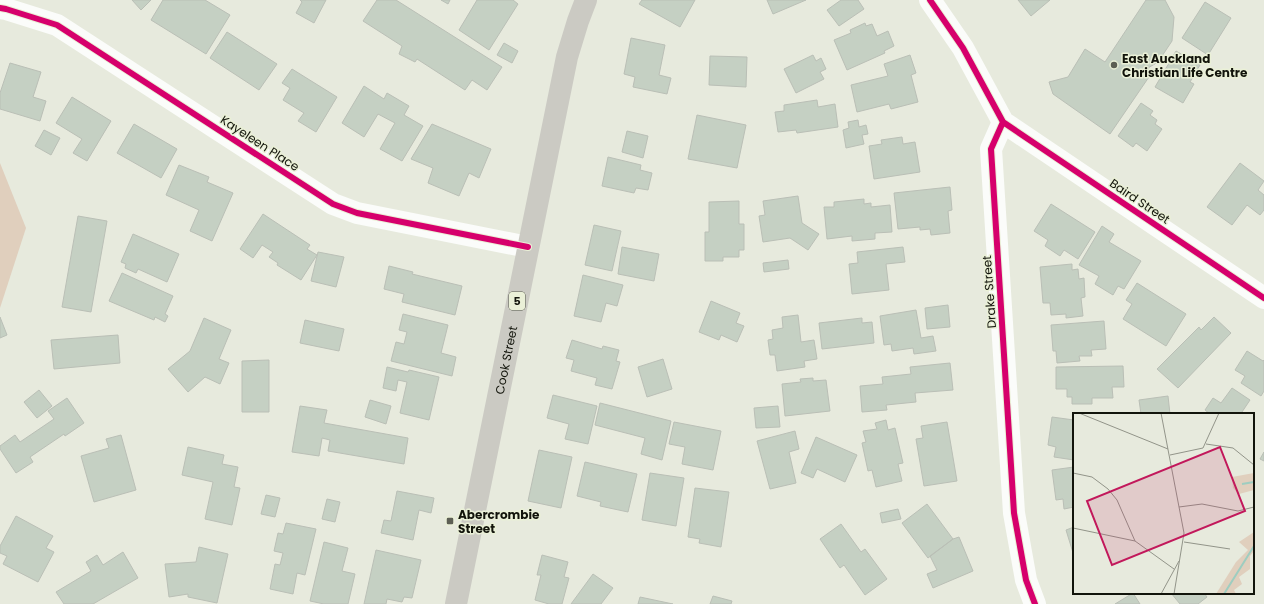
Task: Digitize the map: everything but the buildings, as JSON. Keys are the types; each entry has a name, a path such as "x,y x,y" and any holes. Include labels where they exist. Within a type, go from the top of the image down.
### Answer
{"main road":[{"name":"Cook Street","path":"456,604 567,57 586,0"}],"street":[{"path":"930,0 963,48 1003,122"},
{"name":"Kayeleen Place","path":"0,8 57,26 333,204 357,213 528,247"},
{"name":"Baird Street","path":"1003,122 1264,298"},
{"name":"Drake Street","path":"1003,122 991,149 1014,513 1026,580 1035,604"}],"shaded area":[{"path":"0,163 26,228 0,308"}],"cycle path":[{"path":"930,0 963,48 1003,122 991,149 1014,513 1026,580 1035,604"},
{"path":"0,8 57,25 333,204 357,213 528,247"},
{"path":"1003,122 1264,298"}],"place":[{"name":"East Auckland Christian Life Centre","path":"1114,65"},
{"name":"Abercrombie Street","path":"450,521"}]}
